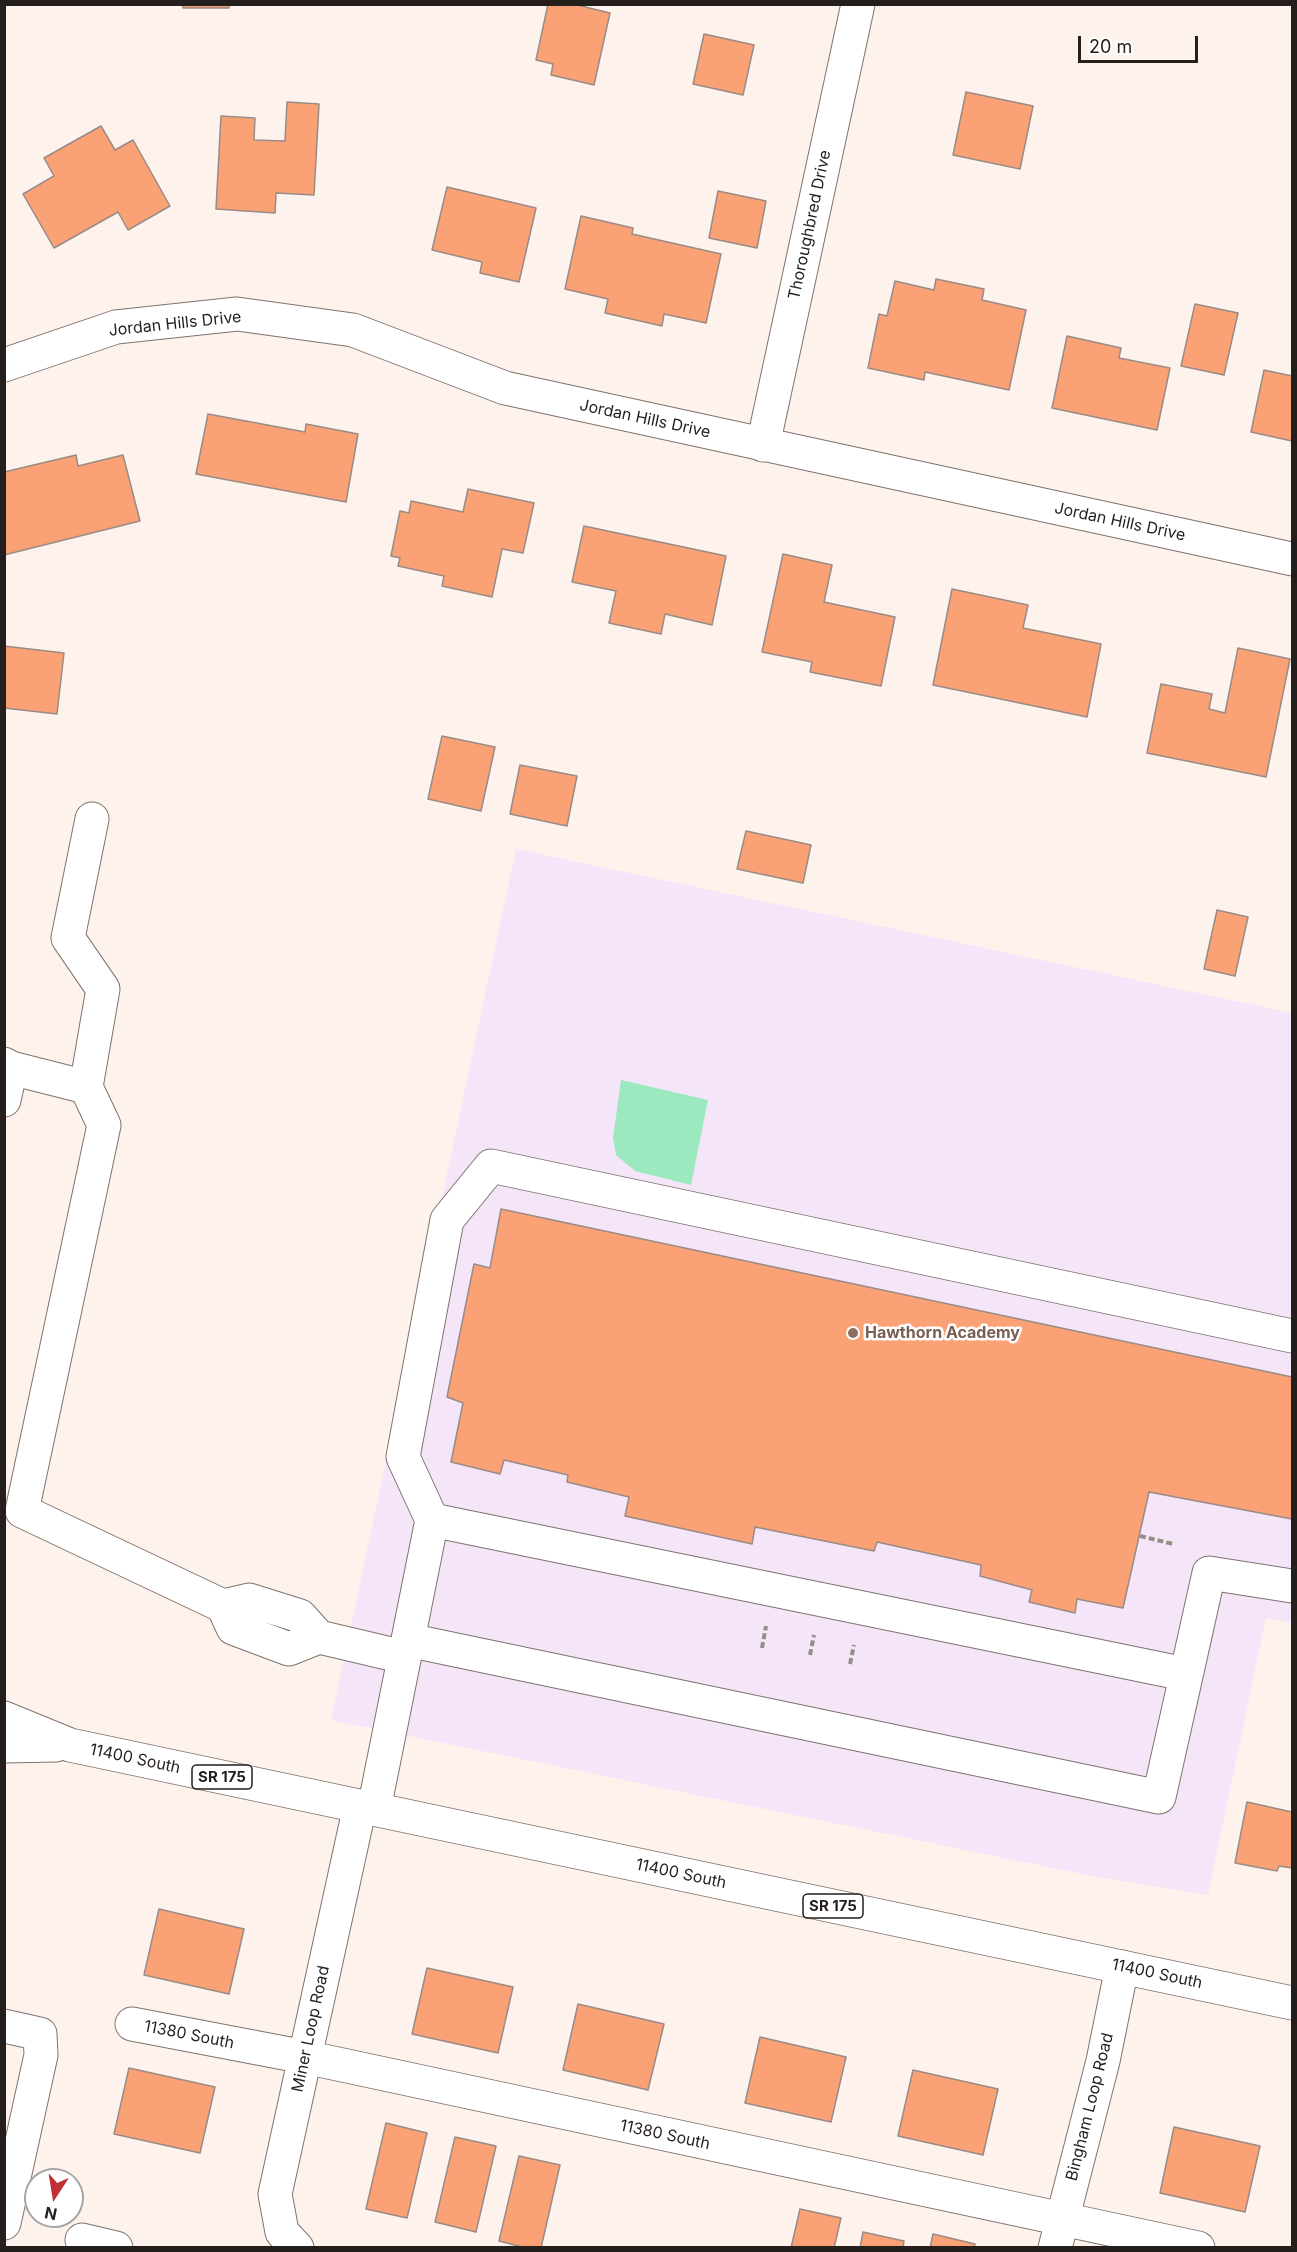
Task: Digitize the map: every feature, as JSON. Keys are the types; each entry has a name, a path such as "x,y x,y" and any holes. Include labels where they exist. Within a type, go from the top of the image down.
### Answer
{"street":[{"name":"Thoroughbred Drive","path":"763,445 858,4"},
{"name":"Jordan Hills Drive","path":"4,365 116,327 237,314 353,330 505,388 1293,560"},
{"path":"92,819 68,938 103,989 86,1087 104,1125 22,1511 223,1606 249,1600 300,1616 319,1637 406,1648 1159,1797 1209,1574 1293,1586"},
{"path":"4,1100 8,1066 86,1087"},
{"path":"1185,1674 432,1520 403,1457 447,1220 491,1166 1293,1336"},
{"name":"Miner Loop Road","path":"281,2242 275,2194 305,2057 406,1648 432,1520"},
{"name":"11400 South","path":"4,1718 70,1745 1293,2003"},
{"name":"11400 South","path":"4,1746 70,1745"},
{"name":"Bingham Loop Road","path":"1059,2234 1103,2061 1122,1967"},
{"name":"11380 South","path":"132,2024 305,2057 1059,2234 1198,2247"},
{"path":"4,2026 40,2034 40,2055 4,2223"},
{"path":"82,2240 116,2247"}],"path":[{"path":"1140,1536 1173,1544"}],"shaded area":[{"name":"Hawthorn Academy","path":"516,849 1292,1013 1292,1623 1266,1618 1208,1895 1097,1877 331,1720"}],"green space":[{"path":"621,1080 708,1100 691,1185 635,1171 616,1155 613,1138"}],"building":[{"path":"183,4 229,4 229,8 183,8"},
{"path":"548,4 573,4 610,13 594,85 551,75 553,64 536,60"},
{"path":"704,34 754,45 743,95 693,84"},
{"path":"966,92 1033,106 1020,169 953,155"},
{"path":"287,102 319,104 314,195 276,193 275,213 216,209 221,116 255,118 254,140 285,141"},
{"path":"101,126 115,150 133,140 170,206 128,230 118,212 54,248 23,194 54,176 44,158"},
{"path":"447,187 536,208 519,282 480,273 482,262 432,250"},
{"path":"718,191 766,201 757,248 709,238"},
{"path":"581,216 633,228 632,234 721,254 706,323 664,314 662,326 605,313 608,299 565,289"},
{"path":"936,279 984,289 982,300 1026,310 1009,390 925,372 924,380 868,368 879,314 887,316 895,281 934,290"},
{"path":"1195,304 1238,313 1224,375 1181,366"},
{"path":"1067,336 1121,348 1119,358 1170,368 1157,430 1052,408"},
{"path":"1264,370 1292,376 1292,441 1251,432"},
{"path":"208,414 305,432 306,424 358,434 346,502 196,474"},
{"path":"76,455 78,466 123,455 140,521 4,555 4,472"},
{"path":"468,489 534,503 523,553 502,549 492,597 442,586 444,576 398,566 400,558 391,556 400,511 409,513 411,501 463,512"},
{"path":"584,526 726,556 712,625 665,614 661,634 609,623 616,591 572,582"},
{"path":"783,554 832,565 824,602 895,617 881,686 810,672 812,662 762,652"},
{"path":"952,589 1028,605 1023,628 1101,644 1087,717 933,685"},
{"path":"4,646 64,653 57,714 4,708"},
{"path":"1238,648 1290,659 1266,777 1147,753 1161,684 1212,694 1209,709 1225,713"},
{"path":"442,736 495,747 481,811 428,799"},
{"path":"520,765 577,776 567,826 510,814"},
{"path":"746,831 811,845 803,883 737,869"},
{"path":"1217,910 1248,917 1235,976 1204,969"},
{"name":"Hawthorn Academy","path":"501,1209 1292,1377 1292,1519 1149,1492 1123,1608 1077,1599 1075,1613 1029,1602 1032,1590 980,1576 981,1565 877,1542 874,1551 755,1527 752,1544 625,1516 629,1497 567,1482 568,1475 504,1460 500,1474 451,1462 463,1403 447,1397 474,1264 490,1268"},
{"path":"1247,1802 1292,1812 1292,1868 1279,1866 1277,1871 1235,1863"},
{"path":"159,1909 244,1929 229,1994 144,1975"},
{"path":"427,1968 513,1987 498,2053 412,2034"},
{"path":"578,2004 664,2024 648,2090 563,2070"},
{"path":"760,2037 846,2057 831,2122 745,2103"},
{"path":"129,2068 215,2087 200,2153 114,2134"},
{"path":"913,2070 998,2089 983,2155 898,2136"},
{"path":"386,2123 427,2133 407,2218 366,2209"},
{"path":"1174,2127 1260,2146 1245,2212 1160,2193"},
{"path":"455,2137 496,2146 476,2232 435,2222"},
{"path":"519,2156 560,2165 541,2248 526,2248 499,2241"},
{"path":"800,2209 841,2218 834,2248 791,2248"},
{"path":"863,2232 904,2241 903,2248 860,2248"},
{"path":"933,2234 975,2244 974,2248 930,2248"}],"place":[{"name":"Hawthorn Academy","path":"853,1333"}]}
